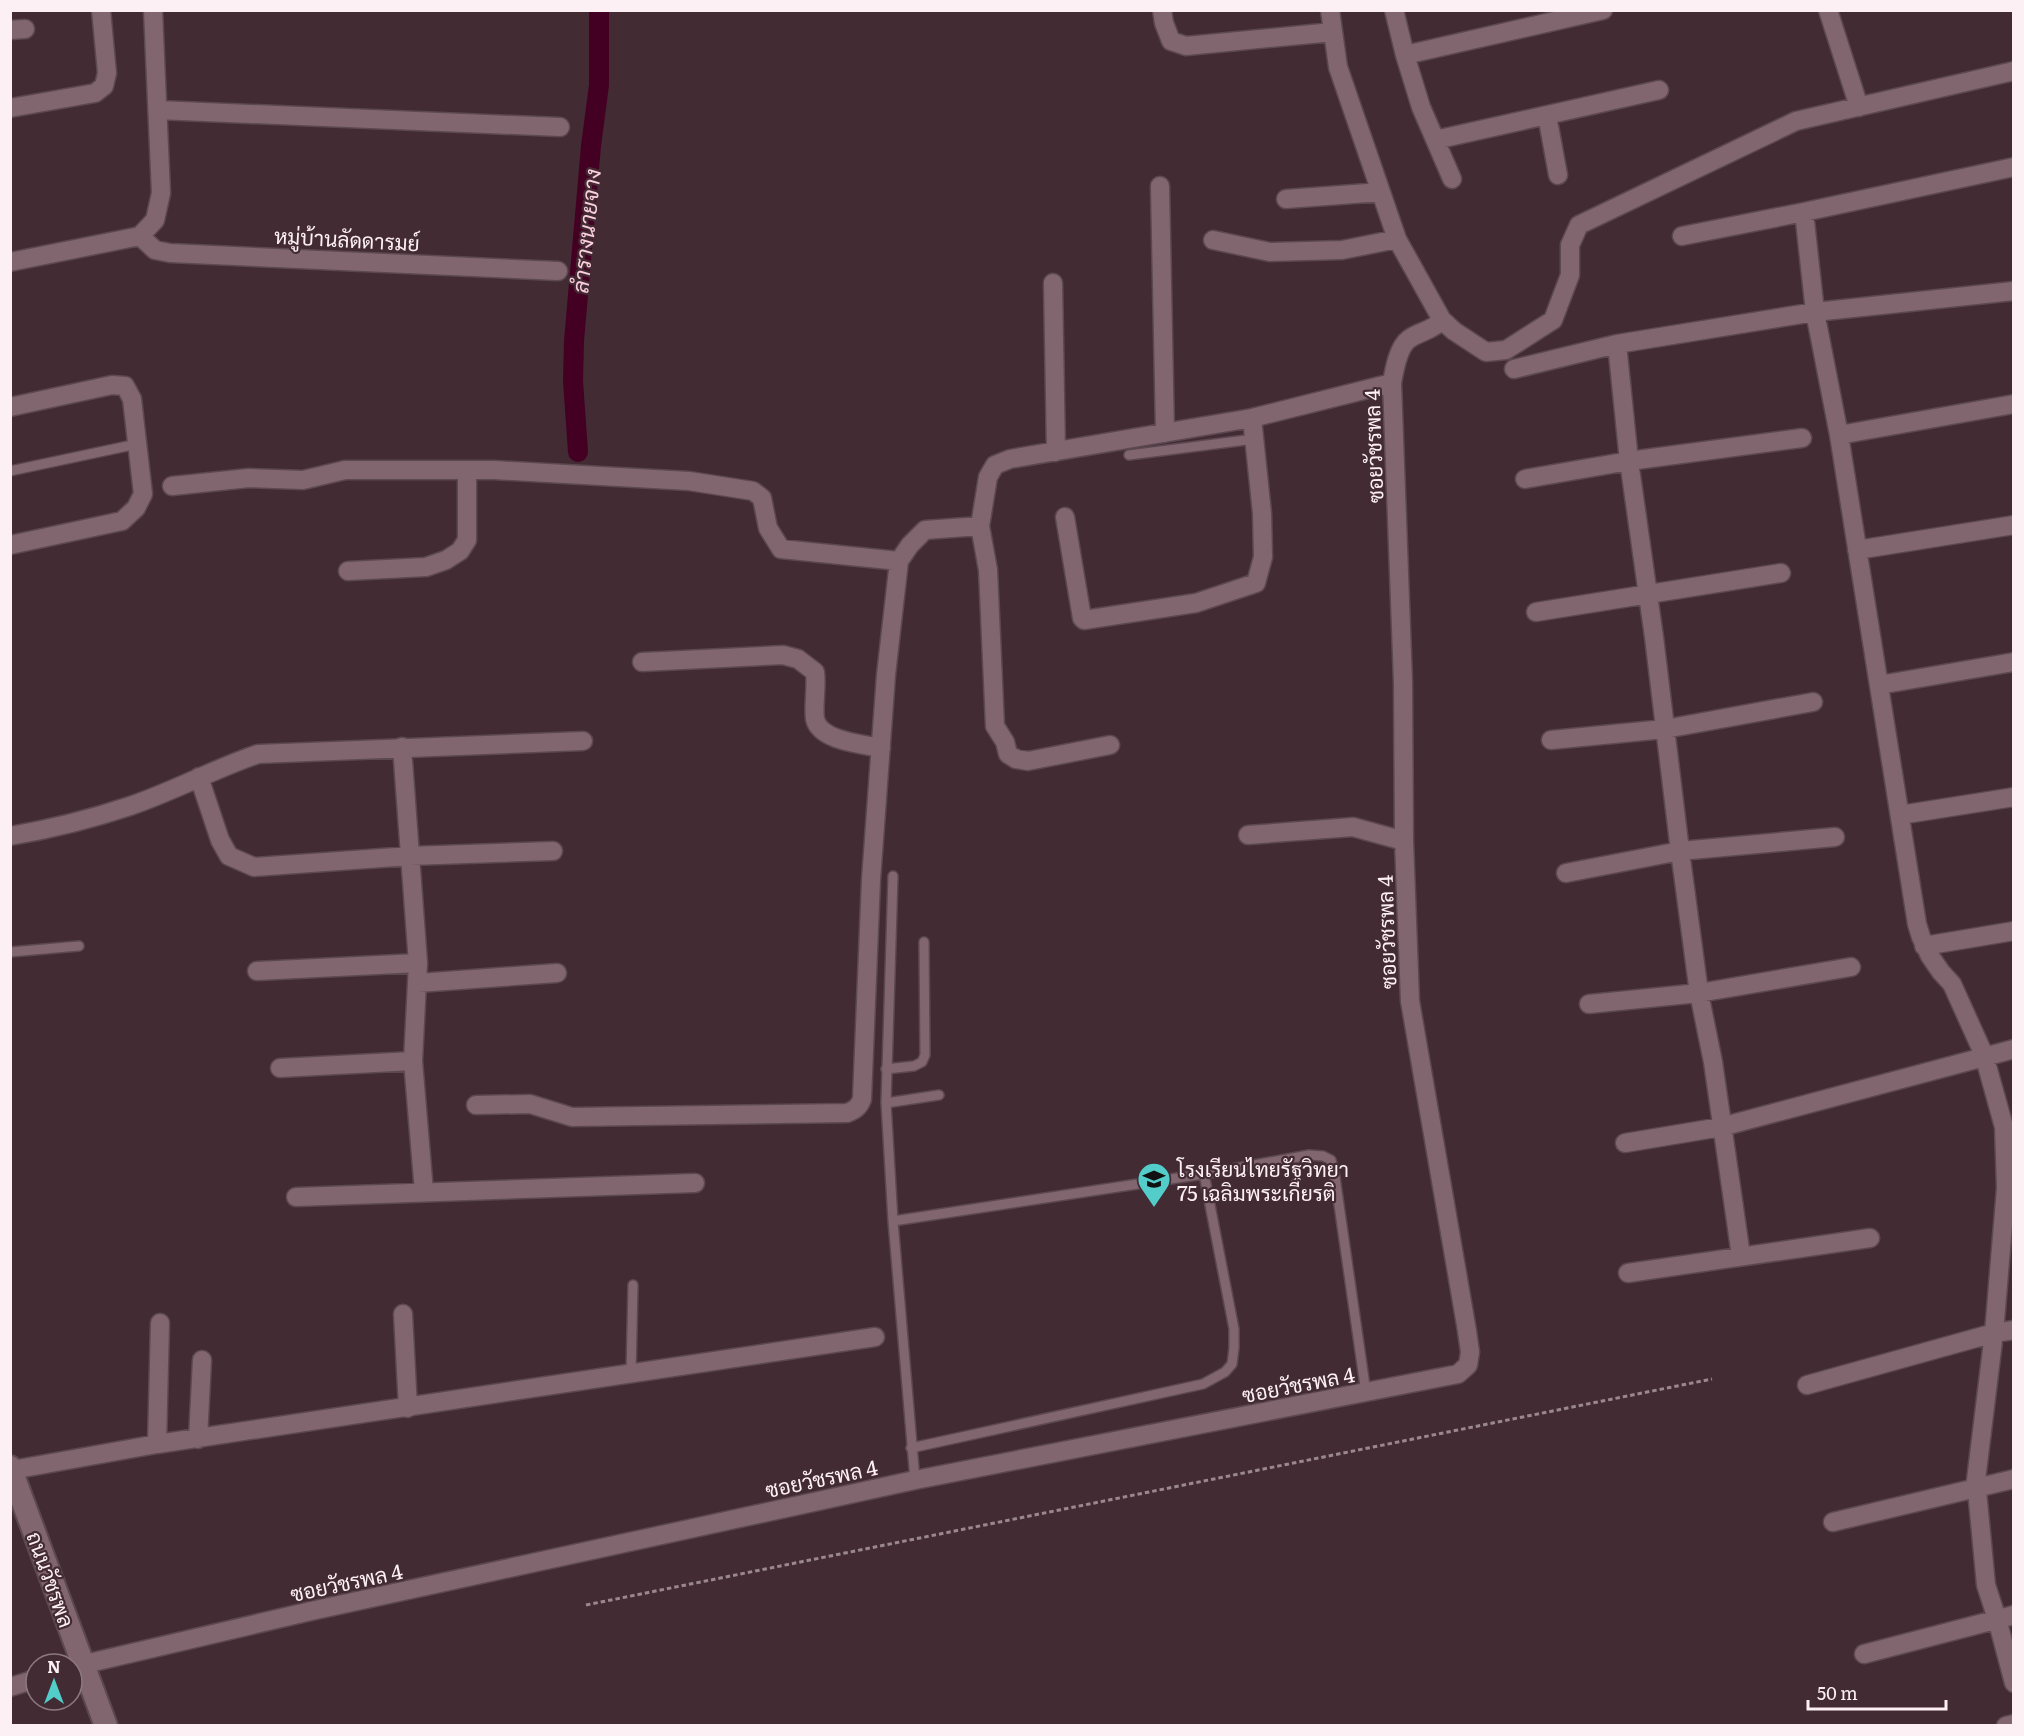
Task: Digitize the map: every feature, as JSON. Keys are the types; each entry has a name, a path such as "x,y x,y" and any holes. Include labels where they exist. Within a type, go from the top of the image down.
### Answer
{"street":[{"path":"10,108 94,93 104,86 107,73 101,10"},
{"path":"10,262 140,236 155,220 161,193 153,10"},
{"path":"1162,10 1164,24 1171,41 1186,46 1333,32"},
{"path":"1330,10 1338,67 1397,239 1442,320 1454,331 1486,352 1506,350 1553,320 1570,275 1570,245 1579,225 1796,121 2013,70"},
{"path":"1394,10 1421,107 1452,179"},
{"path":"1405,55 1603,10"},
{"path":"1828,10 1859,107"},
{"path":"1435,140 1659,90"},
{"path":"158,110 560,127"},
{"path":"1547,115 1558,175"},
{"path":"1682,236 2013,167"},
{"path":"1160,186 1165,433"},
{"path":"1286,199 1381,192"},
{"path":"1804,212 1815,312 1839,435 1917,924 1924,946 1936,966 1952,984 1984,1055 2004,1127 2009,1187 1976,1480 1986,1585 2006,1617 2013,1683"},
{"name":"หมู่บ้านลัดดารมย์","path":"140,236 155,250 170,253 558,271"},
{"path":"1213,240 1270,252 1342,250 1397,239"},
{"path":"1053,283 1056,452"},
{"path":"1514,369 1617,344 1815,312 2013,291"},
{"name":"ซอยวัชรพล 4","path":"84,1664 652,1536 915,1480 1366,1394 1458,1374 1468,1365 1470,1352 1410,1001 1404,841 1403,682 1392,383 1395,364 1407,340 1435,328 1442,320"},
{"path":"1617,344 1629,461 1699,993 1713,1062 1741,1256"},
{"path":"1110,745 1028,761 1016,759 1008,754 1005,742 995,726 988,570 980,526 988,477 995,465 1010,459 1252,418 1392,383"},
{"path":"10,407 112,385 125,386 132,399 142,494 136,508 122,520 10,545"},
{"path":"1839,435 2013,404"},
{"path":"1065,518 1084,620 1196,603 1256,584 1263,557 1262,513 1252,418"},
{"path":"1525,479 1629,461 1802,438"},
{"path":"172,486 249,478 303,480 345,470 467,470 689,482 753,491 762,498 768,528 782,549 899,561"},
{"path":"348,571 426,567 447,560 460,551 467,540 467,470"},
{"path":"1857,550 2013,525"},
{"path":"476,1105 530,1104 572,1116 847,1113 854,1111 862,1099 871,880 886,675 899,561 910,545 925,530 980,526"},
{"path":"1536,612 1781,573"},
{"path":"642,662 783,655 798,658 814,672 817,688 815,719 821,731 833,737 881,748"},
{"path":"1879,685 2013,662"},
{"path":"1551,740 1665,729 1813,702"},
{"path":"10,836 52,828 132,806 258,754 583,741"},
{"path":"402,747 418,963 413,1061 424,1192"},
{"path":"199,777 219,840 229,856 254,867 410,856 553,851"},
{"path":"1900,815 2013,797"},
{"path":"1248,835 1353,827 1404,841"},
{"path":"1566,873 1680,851 1835,837"},
{"path":"1924,946 2013,931"},
{"path":"257,971 418,963"},
{"path":"1589,1004 1699,993 1851,967"},
{"path":"418,983 557,973"},
{"path":"1625,1143 1721,1127 2013,1048"},
{"path":"280,1068 413,1061"},
{"path":"296,1197 695,1183"},
{"path":"1628,1273 1870,1238"},
{"path":"403,1314 408,1408"},
{"path":"157,1444 160,1323"},
{"path":"1807,1385 1994,1333 2013,1330"},
{"path":"11,1468 157,1444 874,1337"},
{"path":"198,1439 202,1360"},
{"name":"ถนนวัชรพล","path":"11,1468 72,1652"},
{"path":"1833,1522 2013,1479"},
{"path":"1864,1654 2006,1617"},
{"name":"ถนนวัชรพล","path":"84,1680 106,1725"},
{"path":"2006,1725 2013,1724"}],"lane":[{"path":"1129,455 1254,439"},
{"path":"10,471 137,444"},
{"path":"893,876 886,1103 893,1221 915,1480"},
{"path":"886,1070 915,1066 922,1062 925,1054 924,942"},
{"path":"10,952 79,946"},
{"path":"886,1103 939,1095"},
{"path":"893,1221 1204,1174 1309,1155 1323,1156 1330,1160 1335,1177 1366,1394"},
{"path":"911,1448 1203,1384 1225,1372 1232,1364 1234,1329 1204,1174"},
{"path":"631,1374 633,1285"}],"path":[{"path":"586,1605 1712,1379"}],"waterway":[{"name":"ลำรางนายจาง","path":"578,452 573,381 574,341 591,146 599,85 599,10"}],"place":[{"name":"โรงเรียนไทยรัฐวิทยา 75 เฉลิมพระเกียรติ","path":"1154,1208"}]}
